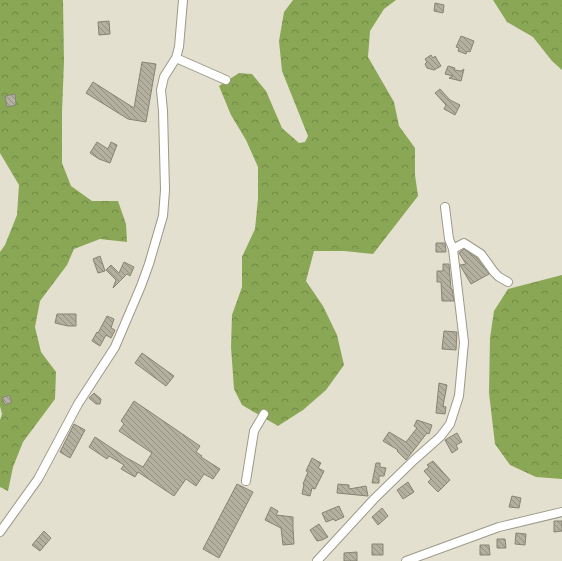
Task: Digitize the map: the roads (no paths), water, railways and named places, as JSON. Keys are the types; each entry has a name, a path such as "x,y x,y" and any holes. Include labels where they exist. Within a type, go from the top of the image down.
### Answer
{"street":[{"path":"0,532 38,479 74,411 115,347 149,264 162,216 165,190 161,90 164,77 176,58 179,47 183,0"},
{"path":"176,58 226,80"},
{"path":"317,561 374,499 440,437 450,424 459,396 464,342 453,248 449,239 445,207"},
{"path":"453,248 464,242 469,244 481,254 499,277 508,282"},
{"path":"246,482 254,431 264,414"},
{"path":"406,561 499,527 562,512"}]}
